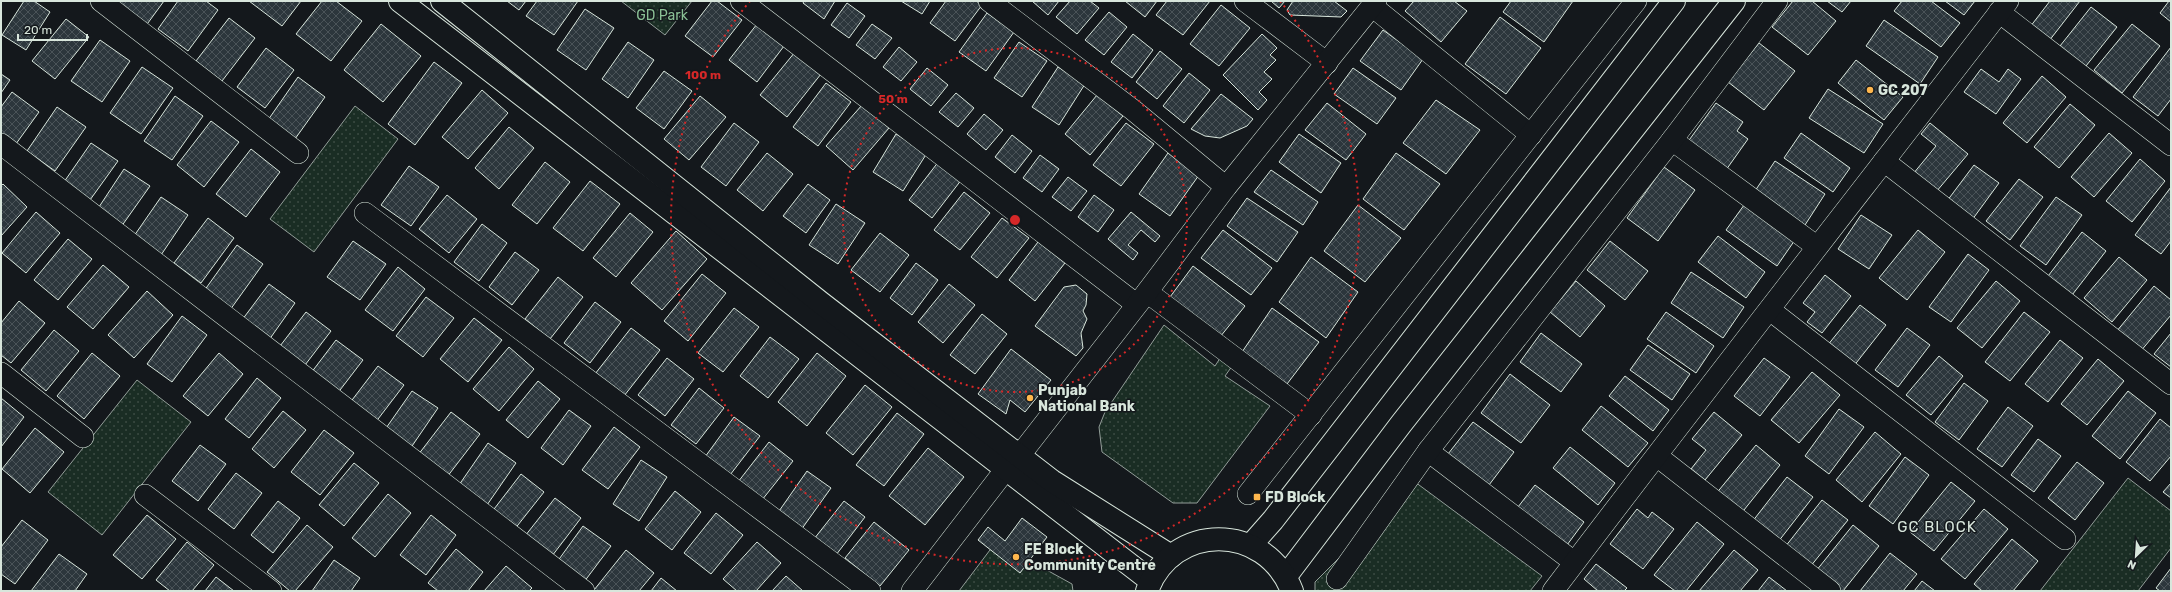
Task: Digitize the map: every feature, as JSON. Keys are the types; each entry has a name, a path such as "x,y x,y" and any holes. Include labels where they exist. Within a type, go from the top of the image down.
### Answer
{"main road":[{"path":"400,1 590,134 1013,462 1149,586 1157,571 1171,556 1200,541 1227,539 1251,545 1273,559 1289,584 1406,418 1734,1"},
{"path":"442,1 590,134"},
{"path":"1251,545 1273,520 1331,446 1674,1"},
{"path":"1013,462 1052,481 1171,556"}],"street":[{"path":"100,1 298,153"},
{"path":"741,1 1141,298 1311,415"},
{"path":"989,1 1133,110 1226,187"},
{"path":"1246,1 1327,63"},
{"path":"1248,494 1636,1"},
{"path":"1337,579 1428,451 1672,140 1777,1"},
{"path":"912,591 1226,187 1374,4 1531,135"},
{"path":"1553,591 1770,310 1816,246 2004,7 2171,145"},
{"path":"1672,140 1816,246"},
{"path":"1,144 584,591"},
{"path":"1884,161 2171,384"},
{"path":"365,213 870,591"},
{"path":"1770,310 2065,539"},
{"path":"1,373 83,437"},
{"path":"1428,451 1574,562"},
{"path":"1657,456 1830,591"},
{"path":"145,495 271,591"}],"green space":[{"name":"GD Park","path":"621,1 692,1 665,35"},
{"path":"355,106 398,139 314,252 270,219"},
{"path":"1164,325 1215,366 1224,352 1235,362 1225,376 1270,406 1197,503 1173,503 1102,452 1099,427 1105,412"},
{"path":"137,380 191,422 102,535 48,492"},
{"path":"2128,478 2171,511 2171,548 2138,591 2040,591"},
{"path":"1415,482 1542,576 1530,591 1315,591 1315,582"},
{"path":"996,542 1072,584 1073,591 959,591"}],"building":[{"path":"24,1 34,1 50,12 26,50 2,35"},
{"path":"120,1 164,1 145,27 116,6"},
{"path":"178,1 206,1 218,10 188,51 158,29"},
{"path":"249,1 301,1 282,26"},
{"path":"322,1 336,1 362,21 331,61 296,34"},
{"path":"507,1 526,1 519,10"},
{"path":"537,1 578,1 554,35 526,16"},
{"path":"712,1 717,1 742,20 713,57 685,36"},
{"path":"804,1 835,1 824,19 803,3"},
{"path":"901,1 930,1 922,14"},
{"path":"946,1 976,1 982,5 955,41 930,23"},
{"path":"1032,1 1059,1 1048,15"},
{"path":"1070,1 1090,1 1099,8 1077,34 1056,17"},
{"path":"1125,1 1157,1 1145,17"},
{"path":"1167,1 1210,1 1183,35 1156,15"},
{"path":"1271,1 1285,1 1279,8"},
{"path":"1293,1 1334,1 1347,11 1341,17 1290,15 1287,10"},
{"path":"1414,1 1454,1 1467,11 1441,42 1405,11"},
{"path":"1511,1 1573,1 1544,42 1503,12"},
{"path":"1793,1 1812,1 1836,21 1808,55 1772,27"},
{"path":"1827,1 1851,1 1842,12"},
{"path":"1902,1 1931,1 1960,23 1941,47 1894,11"},
{"path":"1945,1 1975,1 1964,15"},
{"path":"2050,1 2080,1 2049,41 2030,27"},
{"path":"2169,1 2171,1 2171,22 2160,13"},
{"path":"847,3 865,16 849,38 831,25"},
{"path":"1221,5 1250,28 1219,66 1190,44"},
{"path":"2091,7 2117,27 2082,71 2056,51"},
{"path":"585,9 614,28 586,70 557,50"},
{"path":"1109,12 1127,27 1104,55 1085,40"},
{"path":"987,13 1014,32 986,71 959,52"},
{"path":"1500,17 1541,48 1506,94 1465,64"},
{"path":"229,18 255,38 222,81 196,61"},
{"path":"66,19 89,37 55,79 32,61"},
{"path":"1884,20 1938,57 1920,84 1866,46"},
{"path":"381,24 421,56 383,102 344,70"},
{"path":"757,24 784,46 757,82 729,60"},
{"path":"872,24 892,38 875,59 856,45"},
{"path":"2132,24 2160,46 2122,93 2094,70"},
{"path":"1383,30 1423,59 1401,90 1360,61"},
{"path":"1133,34 1153,50 1132,78 1111,62"},
{"path":"1262,34 1277,48 1270,55 1276,60 1264,72 1272,79 1259,92 1267,100 1258,110 1223,75"},
{"path":"100,40 130,61 102,102 71,81"},
{"path":"628,42 654,60 628,98 602,79"},
{"path":"1019,42 1047,61 1022,97 994,78"},
{"path":"1759,43 1795,71 1764,110 1728,82"},
{"path":"899,47 917,62 901,81 883,67"},
{"path":"2171,47 2171,99 2158,116 2133,97"},
{"path":"266,48 294,70 265,108 237,87"},
{"path":"1160,51 1182,69 1157,99 1136,82"},
{"path":"795,52 821,74 787,117 760,95"},
{"name":"GC 207","path":"1856,60 1903,97 1884,120 1838,83"},
{"path":"434,62 462,83 415,145 388,124"},
{"path":"142,67 173,88 141,134 110,113"},
{"path":"1058,67 1085,84 1059,125 1032,107"},
{"path":"927,68 948,85 931,106 910,89"},
{"path":"1353,68 1396,98 1377,124 1334,94"},
{"path":"1981,69 1999,82 2008,69 2021,79 1996,114 1964,92"},
{"path":"664,71 692,91 664,129 636,108"},
{"path":"1189,73 1210,90 1184,123 1163,106"},
{"path":"1,74 10,80 1,93"},
{"path":"2042,76 2066,97 2027,143 2003,123"},
{"path":"298,77 325,97 295,139 268,120"},
{"path":"826,83 851,102 818,146 793,127"},
{"path":"1828,89 1883,124 1864,153 1809,118"},
{"path":"482,90 508,113 468,159 442,137"},
{"path":"12,92 39,112 13,148 1,139 1,107"},
{"path":"956,93 974,108 958,127 939,112"},
{"path":"1221,94 1253,119 1247,126 1220,138 1205,136 1191,129"},
{"path":"1097,95 1123,116 1090,155 1065,134"},
{"path":"175,96 203,116 172,160 144,141"},
{"path":"700,96 726,117 689,160 664,139"},
{"path":"1436,100 1480,130 1446,174 1403,143"},
{"path":"1327,103 1366,134 1346,160 1305,130"},
{"path":"1716,103 1743,122 1737,131 1748,139 1726,170 1687,143"},
{"path":"2070,104 2095,125 2059,168 2034,147"},
{"path":"862,105 889,128 853,170 826,146"},
{"path":"57,107 86,127 55,171 27,151"},
{"path":"984,114 1003,130 986,150 967,134"},
{"path":"211,121 239,142 204,187 177,165"},
{"path":"734,123 759,142 726,186 701,167"},
{"path":"1126,123 1154,144 1121,186 1093,165"},
{"path":"1930,123 1968,154 1936,192 1913,174 1936,146 1921,134"},
{"path":"509,127 534,148 499,189 475,168"},
{"path":"1801,133 1850,168 1833,192 1784,158"},
{"path":"2109,133 2132,153 2094,197 2071,177"},
{"path":"896,134 927,153 903,191 873,172"},
{"path":"1299,134 1341,163 1321,193 1279,162"},
{"path":"1012,135 1032,151 1015,173 995,157"},
{"path":"91,143 118,161 90,200 64,182"},
{"path":"251,149 280,172 246,217 216,194"},
{"path":"767,153 793,174 763,211 737,190"},
{"path":"1168,153 1199,175 1170,216 1139,194"},
{"path":"1396,153 1440,184 1404,230 1363,199"},
{"path":"1040,155 1059,169 1042,192 1023,178"},
{"path":"2140,159 2165,181 2132,222 2106,201"},
{"path":"939,161 962,179 932,218 909,200"},
{"path":"1775,161 1825,194 1805,225 1755,191"},
{"path":"545,162 570,182 537,224 512,205"},
{"path":"1974,165 1999,183 1972,220 1947,201"},
{"path":"409,166 439,187 411,226 381,205"},
{"path":"1664,167 1695,190 1658,241 1627,218"},
{"path":"124,169 150,186 121,227 97,210"},
{"path":"1271,170 1318,202 1303,225 1254,192"},
{"path":"1068,177 1087,191 1071,211 1052,197"},
{"path":"2019,179 2043,197 2010,240 1986,221"},
{"path":"590,181 620,204 583,251 553,228"},
{"path":"3,184 27,207 1,236 1,186"},
{"path":"808,184 830,200 806,233 783,216"},
{"path":"2171,187 2171,241 2161,254 2135,235"},
{"path":"964,192 990,213 960,250 934,230"},
{"path":"447,195 477,219 449,253 419,229"},
{"path":"1094,195 1114,210 1098,232 1078,217"},
{"path":"161,197 188,215 161,255 134,236"},
{"path":"2056,197 2082,215 2046,265 2020,246"},
{"path":"1247,198 1298,232 1277,262 1227,226"},
{"path":"1747,201 1797,237 1777,266 1726,230"},
{"path":"836,204 865,223 838,264 809,245"},
{"path":"1358,205 1401,238 1365,282 1324,251"},
{"path":"36,212 60,233 26,273 2,253"},
{"path":"1131,212 1160,236 1155,242 1141,230 1128,245 1138,253 1133,260 1108,239"},
{"path":"630,213 653,232 616,277 593,258"},
{"path":"1861,215 1892,235 1869,269 1838,249"},
{"path":"208,218 234,238 201,283 174,263"},
{"path":"1002,218 1029,238 997,278 971,257"},
{"path":"482,224 507,243 479,281 454,262"},
{"path":"1223,230 1272,268 1251,295 1201,258"},
{"path":"1918,230 1945,252 1907,300 1879,278"},
{"path":"676,231 707,259 662,310 631,283"},
{"path":"2082,232 2106,251 2069,299 2045,280"},
{"path":"880,233 909,255 880,292 851,270"},
{"path":"1718,236 1765,272 1746,298 1698,262"},
{"path":"68,239 92,259 58,300 34,280"},
{"path":"353,241 386,264 360,300 327,277"},
{"path":"1610,241 1648,271 1625,300 1587,270"},
{"path":"1038,242 1065,263 1035,301 1009,280"},
{"path":"237,245 263,264 230,310 204,291"},
{"path":"515,252 539,270 512,305 489,287"},
{"path":"1968,254 1989,270 1951,322 1929,307"},
{"path":"1311,257 1358,292 1326,338 1279,302"},
{"path":"2119,257 2147,280 2112,322 2084,298"},
{"path":"916,263 938,280 912,315 890,298"},
{"path":"103,265 129,287 93,329 67,307"},
{"path":"1193,266 1245,306 1220,337 1170,297"},
{"path":"398,267 425,289 393,331 365,310"},
{"path":"1691,272 1744,307 1723,338 1671,303"},
{"path":"702,274 726,293 688,341 664,321"},
{"path":"1825,275 1851,296 1822,333 1807,322 1815,312 1803,303"},
{"path":"558,277 583,297 550,339 525,319"},
{"path":"1576,281 1605,306 1580,337 1550,312"},
{"path":"1996,281 2020,301 1982,348 1957,328"},
{"path":"269,284 295,303 269,340 242,320"},
{"path":"949,284 975,305 943,343 918,322"},
{"path":"1076,285 1087,294 1086,305 1083,311 1087,319 1081,333 1083,348 1076,356 1035,326 1064,287"},
{"path":"2154,286 2171,300 2171,315 2140,352 2116,332"},
{"path":"147,291 173,315 134,358 108,335"},
{"path":"426,297 454,318 423,357 396,336"},
{"path":"19,301 45,323 11,363 1,355 1,323"},
{"path":"595,302 621,322 590,363 564,343"},
{"path":"1860,305 1886,325 1853,367 1827,346"},
{"path":"734,308 759,327 723,372 698,353"},
{"path":"1272,308 1319,342 1287,384 1242,352"},
{"path":"306,312 331,331 302,369 277,350"},
{"path":"1666,312 1714,346 1696,373 1647,339"},
{"path":"2024,312 2050,332 2010,381 1985,362"},
{"path":"982,314 1007,334 975,374 950,355"},
{"path":"182,316 207,335 172,382 147,364"},
{"path":"474,318 502,340 468,382 440,359"},
{"path":"631,328 660,350 624,396 595,374"},
{"path":"1907,328 1930,345 1898,387 1875,370"},
{"path":"54,330 79,351 46,391 21,370"},
{"path":"1541,333 1582,364 1561,392 1520,362"},
{"path":"2171,333 2171,367 2154,354"},
{"path":"770,337 799,359 768,398 740,376"},
{"path":"336,340 363,360 337,394 311,373"},
{"path":"2060,340 2083,358 2048,402 2025,384"},
{"path":"1648,345 1690,374 1672,400 1630,370"},
{"path":"509,347 534,369 499,411 473,389"},
{"path":"1011,349 1051,380 1025,412 1010,400 1006,414 978,394"},
{"path":"92,353 120,376 84,419 57,396"},
{"path":"219,353 243,374 208,416 183,396"},
{"path":"817,353 846,376 807,426 778,402"},
{"path":"1939,356 1963,376 1931,415 1906,395"},
{"path":"667,358 694,379 665,416 638,395"},
{"path":"1764,358 1790,377 1760,416 1734,396"},
{"path":"2098,359 2124,381 2087,425 2061,404"},
{"path":"378,366 404,385 375,423 349,404"},
{"path":"1812,372 1840,395 1799,443 1771,420"},
{"path":"1510,374 1550,405 1521,443 1481,413"},
{"path":"1625,376 1669,410 1653,431 1609,396"},
{"path":"257,378 281,398 249,438 225,419"},
{"path":"538,381 560,399 528,438 506,420"},
{"path":"1964,383 1988,401 1959,440 1935,422"},
{"path":"865,385 892,407 853,455 826,433"},
{"path":"699,388 724,408 696,444 671,425"},
{"path":"412,391 438,408 410,449 384,431"},
{"path":"2128,391 2156,413 2120,459 2092,436"},
{"path":"1,398 24,417 1,447"},
{"path":"1601,406 1648,443 1628,467 1582,430"},
{"path":"2008,407 2033,426 2002,467 1977,449"},
{"path":"1839,409 1864,427 1829,474 1805,456"},
{"path":"569,410 591,426 563,465 541,448"},
{"path":"283,411 306,430 274,468 252,449"},
{"path":"451,412 480,434 447,477 418,455"},
{"path":"1714,412 1742,435 1705,480 1691,469 1706,450 1692,439"},
{"path":"897,413 924,434 884,486 856,465"},
{"path":"734,417 760,436 730,475 705,457"},
{"path":"2160,419 2171,428 2171,456 2150,481 2126,462"},
{"path":"1473,422 1514,452 1489,485 1448,454"},
{"path":"614,427 640,447 608,489 582,470"},
{"path":"35,428 64,452 30,493 2,469"},
{"path":"324,430 354,453 320,495 291,472"},
{"path":"1875,432 1901,454 1862,502 1836,480"},
{"path":"2038,439 2061,456 2034,492 2011,475"},
{"path":"769,442 793,461 762,500 738,482"},
{"path":"488,443 516,463 487,505 459,485"},
{"path":"200,445 226,464 198,501 172,481"},
{"path":"1756,445 1780,465 1740,515 1715,495"},
{"path":"1570,447 1615,483 1598,505 1553,468"},
{"path":"928,448 964,477 925,525 889,496"},
{"path":"1905,457 1929,475 1893,524 1869,506"},
{"path":"641,460 667,477 639,521 613,504"},
{"path":"2077,462 2104,483 2075,520 2048,498"},
{"path":"354,463 379,483 344,526 319,505"},
{"path":"807,471 831,488 801,530 777,514"},
{"path":"236,473 262,493 234,529 208,509"},
{"path":"521,474 544,492 514,530 491,513"},
{"path":"1787,477 1813,497 1778,542 1752,522"},
{"path":"1951,482 1975,501 1934,551 1910,532"},
{"path":"2171,483 2171,498 2163,492"},
{"path":"1535,485 1584,522 1567,545 1518,507"},
{"path":"675,491 701,512 672,550 645,529"},
{"path":"388,494 411,513 375,557 352,538"},
{"path":"555,498 581,518 552,556 525,536"},
{"path":"1822,500 1848,520 1810,567 1785,547"},
{"path":"278,501 300,518 273,553 251,535"},
{"path":"844,501 865,517 836,555 814,539"},
{"path":"1637,509 1648,518 1652,512 1674,529 1643,569 1610,544"},
{"path":"1984,509 2008,529 1965,579 1941,559"},
{"path":"716,513 743,535 711,574 684,553"},
{"path":"147,515 176,539 142,579 113,555"},
{"path":"431,515 456,535 426,575 400,555"},
{"name":"FE Block Community Centre","path":"1022,518 1047,537 1020,573 978,540 988,527 1005,541"},
{"path":"22,520 48,540 15,584 1,574 1,547"},
{"path":"874,522 909,550 880,586 845,558"},
{"path":"1697,522 1724,544 1686,591 1675,591 1654,575"},
{"path":"307,525 333,547 295,591 290,591 267,572"},
{"path":"1853,525 1879,546 1843,591 1840,591 1816,571"},
{"path":"583,526 611,546 584,582 557,562"},
{"path":"2012,539 2038,561 2013,591 1982,591 1974,584"},
{"path":"187,542 214,565 192,591 170,591 156,580"},
{"path":"757,542 781,563 756,591 737,591 723,579"},
{"path":"456,549 483,572 468,591 438,591 428,583"},
{"path":"626,550 654,573 639,591 595,591 594,590"},
{"path":"1734,550 1758,570 1740,591 1699,591"},
{"path":"1890,553 1917,574 1903,591 1860,591"},
{"path":"59,554 87,574 75,591 31,591"},
{"path":"334,560 360,578 351,591 312,591"},
{"path":"1596,564 1627,588 1624,591 1598,591 1584,579"},
{"path":"506,566 532,588 529,591 484,591"},
{"path":"2171,568 2171,591 2160,591 2156,588"},
{"path":"786,576 803,591 772,591"},
{"path":"216,577 234,591 205,591"},
{"path":"1769,577 1787,591 1758,591"},
{"path":"661,578 677,591 651,591"},
{"path":"1922,581 1935,591 1914,591"}],"place":[{"name":"GC 207","path":"1870,90"},
{"name":"Punjab National Bank","path":"1030,398"},
{"name":"FD Block","path":"1257,497"},
{"name":"FE Block Community Centre","path":"1016,557"}],"district":[{"name":"GC BLOCK","path":"1937,527"}]}
